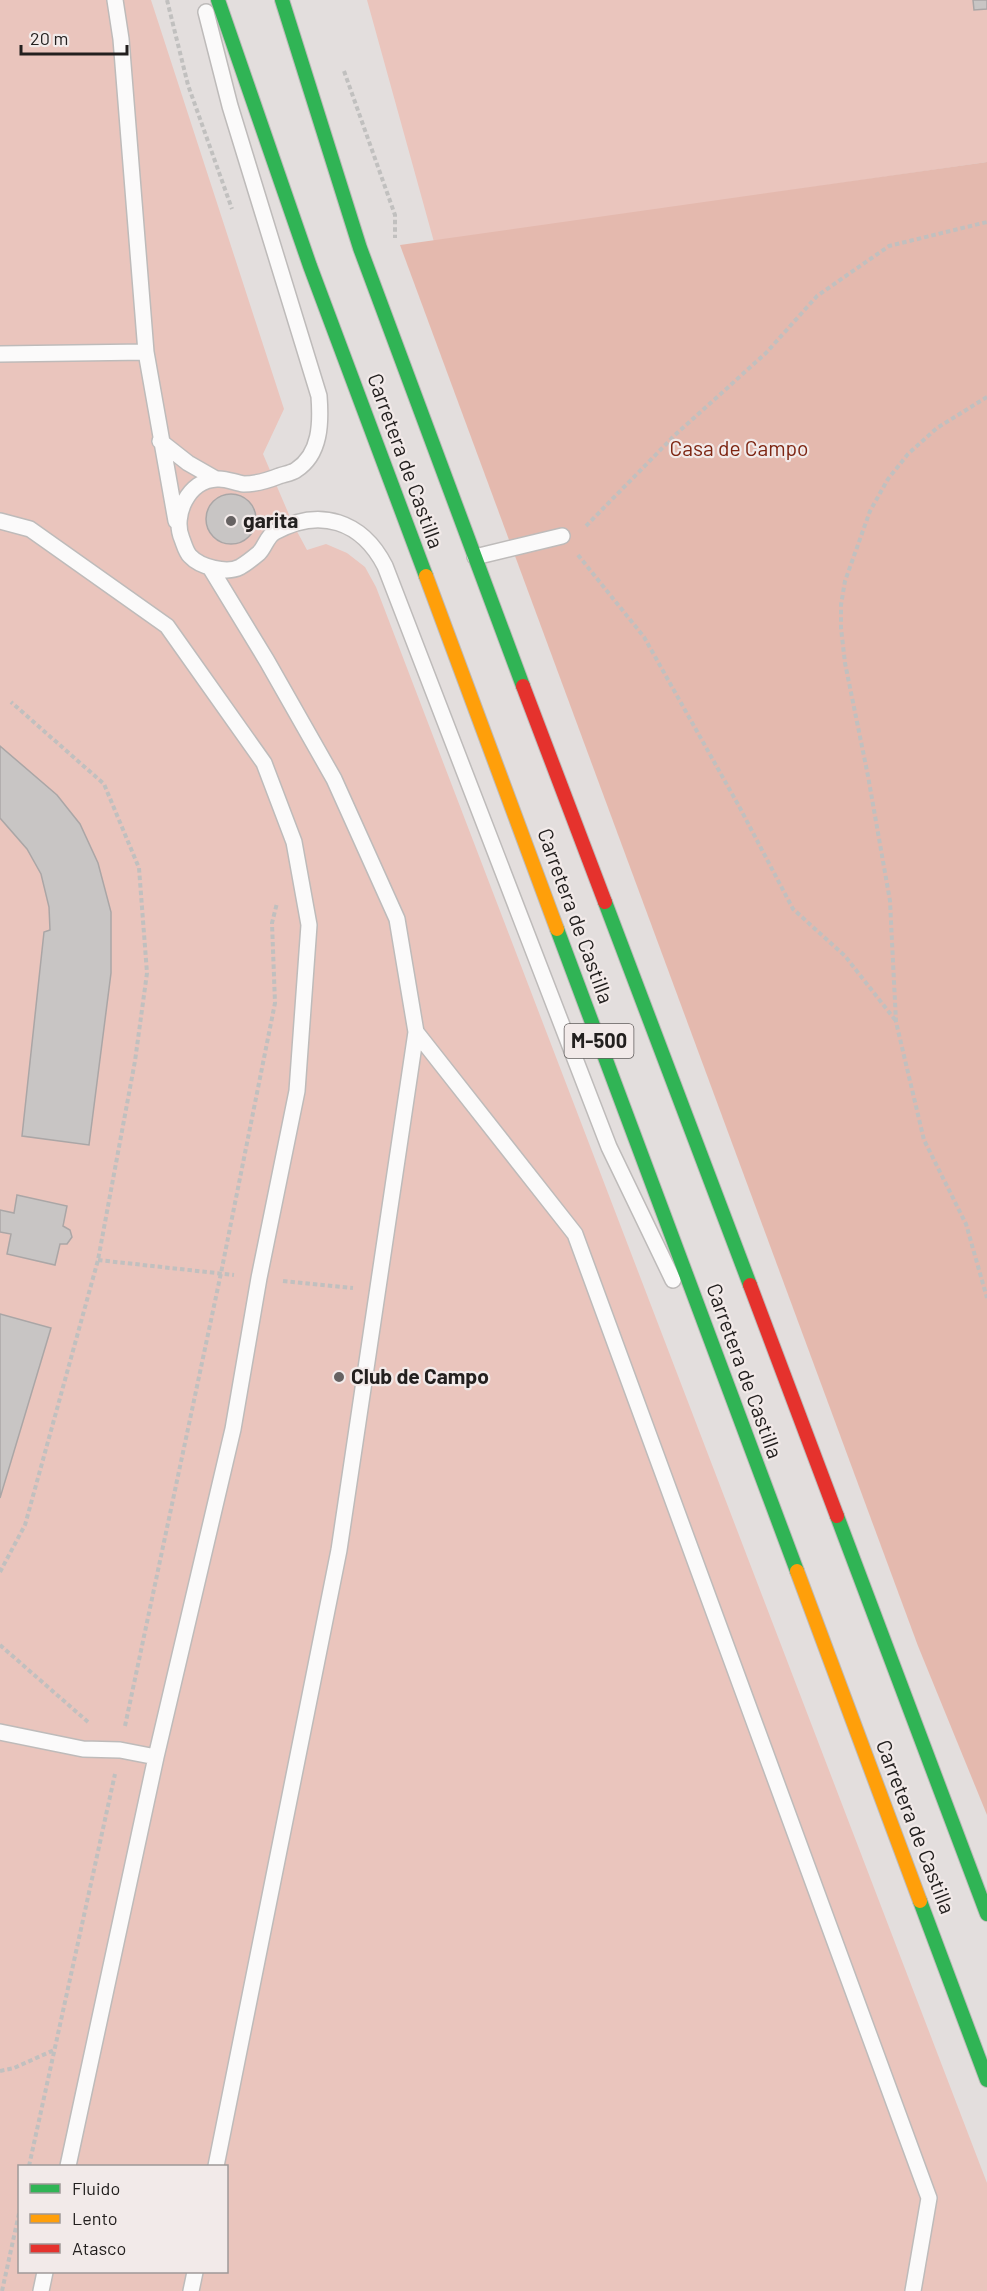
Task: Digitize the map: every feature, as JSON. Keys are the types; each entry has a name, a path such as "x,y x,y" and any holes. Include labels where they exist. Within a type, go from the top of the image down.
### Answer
{"highway":[{"name":"Carretera de Castilla","path":"218,0 314,277 987,2080"},
{"name":"Carretera de Castilla","path":"282,0 360,248 987,1914"}],"lane":[{"path":"115,0 122,50 146,352 177,529 190,556 211,569 334,778 398,919 416,1032 339,1550 216,2165"},
{"path":"160,441 188,464 216,478 246,484 295,471 307,460 316,442 321,421 319,396 230,106 204,0"},
{"path":"0,354 146,352"},
{"path":"177,529 180,508 196,486 216,478"},
{"path":"211,569 239,568 261,551 272,533 302,522 325,520 341,522 363,534 376,549 385,566 609,1147 742,1425"},
{"path":"0,521 30,529 167,626 264,763 294,842 309,925 297,1091 259,1278 233,1429 156,1757 68,2165"},
{"path":"475,557 562,536"},
{"path":"416,1032 575,1234 929,2198 913,2291"},
{"path":"0,1732 83,1749 120,1750 156,1757"},
{"path":"41,2291 45,2273"},
{"path":"191,2291 195,2273"}],"path":[{"path":"167,0 188,85 235,220"},
{"path":"342,65 395,215 395,243"},
{"path":"896,1022 845,956 793,909 729,788 644,638 562,536 582,530 675,435 766,353 818,296 889,246 987,222"},
{"path":"987,397 937,428 908,454 888,479 870,511 860,536 845,581 841,605 841,628 846,663 890,901 896,1022 924,1140 966,1224 987,1298"},
{"path":"0,1572 25,1525 98,1260 135,1061 147,973 139,868 104,784 11,702"},
{"path":"29,2165 120,1750 275,1003 272,923 280,892"},
{"path":"0,1645 120,1750"},
{"path":"0,2071 14,2068 54,2050"},
{"path":"2,2291 18,2218"}],"shaded area":[{"name":"Club de Campo","path":"0,0 151,0 284,409 263,454 293,524 307,550 326,544 347,553 365,567 376,587 987,2183 987,2291 0,2291"},
{"path":"367,0 987,0 987,162 434,242"}],"green space":[{"name":"Casa de Campo","path":"987,162 987,1815 918,1646 400,245"}],"building":[{"path":"973,0 987,0 987,9 974,10"},
{"name":"garita","path":"231,494 249,501 256,519 249,537 231,544 213,537 206,519 213,501"},
{"path":"0,746 57,795 80,824 98,863 111,912 111,973 89,1145 22,1136 44,932 50,930 49,907 41,874 27,849 0,818"},
{"path":"17,1195 67,1206 63,1226 70,1230 72,1237 67,1244 60,1244 55,1265 7,1254 11,1234 0,1232 0,1210 14,1213"},
{"path":"0,1314 51,1328 0,1498"}],"traffic: fast":[{"path":"218,0 310,266 426,576"},
{"path":"282,0 360,248 523,686"},
{"path":"605,902 750,1285"},
{"path":"557,929 797,1571"},
{"path":"837,1516 987,1914"},
{"path":"920,1901 987,2080"}],"traffic: slow":[{"path":"426,576 557,929"},
{"path":"797,1571 920,1901"}],"traffic: jam":[{"path":"523,686 605,902"},
{"path":"750,1285 837,1516"}],"place":[{"name":"garita","path":"231,521"},
{"name":"Club de Campo","path":"339,1377"}]}
